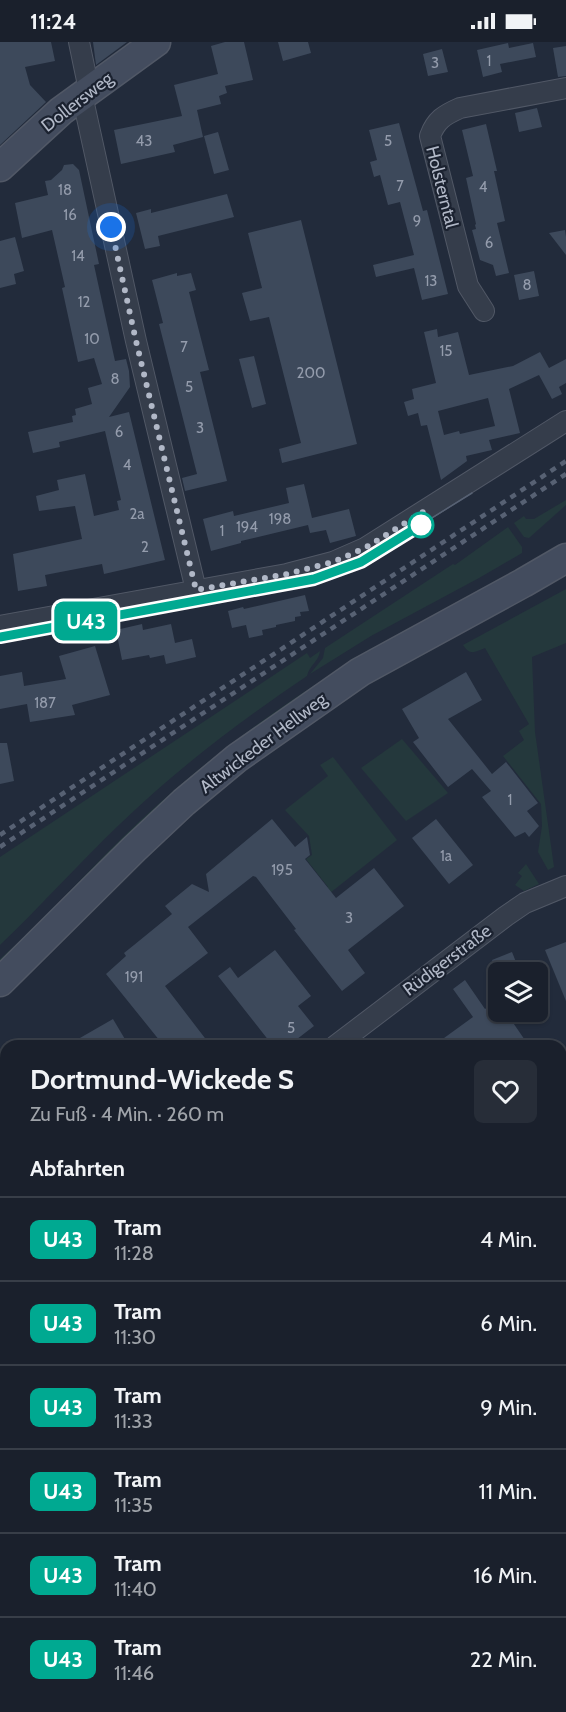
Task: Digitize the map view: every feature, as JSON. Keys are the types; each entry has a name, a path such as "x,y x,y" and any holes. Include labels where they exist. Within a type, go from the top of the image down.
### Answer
{"main road":[{"name":"Dollersweg","path":"0,167 61,111 156,42"},
{"name":"Altwickeder Hellweg","path":"0,982 134,849 184,802 237,758 360,672 566,558"}],"street":[{"path":"80,42 86,93 136,341 196,590"},
{"name":"Holsterntal","path":"484,310 468,286 430,136 435,123 445,114 460,108 566,88"},
{"path":"0,626 287,574 333,562 373,543 566,421"},
{"name":"Rüdigerstraße","path":"343,1040 506,916 525,903 566,886"}],"green space":[{"path":"566,500 566,505 529,538 524,537 514,523 524,516 526,519 534,519"},
{"path":"508,527 522,547 522,553 371,636 310,674 323,658 325,648 453,564 455,565"},
{"path":"566,589 566,643 532,657 535,732 554,867 548,870 538,852 542,826 541,804 503,756 524,740 519,731 529,724 485,648 470,652 463,645"},
{"path":"411,627 414,632 0,969 0,959 124,836 205,764 271,715 339,669"},
{"path":"320,651 307,676 233,728 164,784 105,839 0,945 0,857 307,653 310,658"},
{"path":"402,739 448,793 406,821 361,768"},
{"path":"333,757 397,840 292,923 288,918 328,887 306,859 312,855 309,836 285,810 328,776 320,765"},
{"path":"526,864 539,884 524,891 515,885 522,876 518,873"}],"building":[{"path":"0,42 51,42 55,61 25,67 30,85 46,102 0,145"},
{"path":"93,42 127,42 96,65"},
{"path":"225,42 244,42 253,80 225,86 227,93 219,96 221,104 197,110 203,137 173,145 175,152 121,164 114,130 182,116 174,85 218,74 211,46"},
{"path":"278,42 308,42 311,53 283,61"},
{"path":"508,43 509,48 533,43 536,57 500,64 502,72 483,77 477,50"},
{"path":"566,46 566,76 558,77 553,48"},
{"path":"442,49 448,72 428,76 423,54"},
{"path":"537,108 542,127 519,132 515,113"},
{"path":"399,123 423,211 427,210 448,294 422,300 414,268 376,277 373,265 414,255 400,202 388,205 380,175 374,177 370,162 377,160 369,130"},
{"path":"486,124 505,221 497,223 509,273 496,276 493,265 480,260 472,230 476,229 476,224 466,178 473,176 462,130"},
{"path":"218,132 229,170 214,174 204,136"},
{"path":"73,164 79,170 99,264 94,265 115,361 126,359 129,371 130,387 109,417 129,412 165,560 104,574 102,564 45,575 47,586 18,591 13,554 82,539 75,506 39,511 36,496 59,490 57,480 85,474 94,516 119,510 117,501 121,500 105,431 59,442 60,447 33,453 28,432 73,422 72,416 76,415 75,409 92,404 88,388 102,384 94,358 78,362 52,230 22,238 15,203 48,195 45,181 51,180 64,165"},
{"path":"227,194 234,217 158,236 160,246 145,249 136,213 151,209 151,213"},
{"path":"301,220 357,444 282,463 279,449 301,443 269,317 250,321 242,293 262,288 248,233"},
{"path":"565,230 566,237 566,255 549,233"},
{"path":"15,237 24,271 14,274 16,284 0,288 0,241"},
{"path":"534,271 539,296 519,300 514,275"},
{"path":"177,273 177,276 191,273 196,290 189,292 209,370 200,372 227,481 185,491 182,478 197,474 159,324 163,323 152,280"},
{"path":"437,329 438,337 458,332 469,375 513,366 540,352 549,368 566,359 566,383 559,387 562,394 552,399 539,375 509,389 520,433 489,440 492,450 466,456 467,461 441,480 427,425 421,426 418,413 408,416 404,402 414,399 412,389 436,383 424,332","holes":["488,398 495,426 444,435 438,411"]},
{"path":"254,356 266,404 252,408 239,359"},
{"path":"304,484 312,518 349,509 356,536 330,543 326,530 310,533 308,525 241,541 241,543 211,551 203,519 233,511 234,516 289,503 286,488"},
{"path":"305,595 309,611 300,612 301,616 295,617 295,621 262,630 263,635 249,638 246,625 232,628 228,611"},
{"path":"142,624 143,630 171,624 175,643 192,639 196,657 166,664 164,655 122,660 116,630"},
{"path":"95,646 110,695 72,705 75,715 30,722 27,704 0,709 0,676 22,672 24,686 66,679 59,656"},
{"path":"466,672 482,700 448,719 492,774 506,762 538,803 527,811 539,826 529,837 525,832 515,837 482,797 491,791 472,769 448,787 413,742 419,738 402,709"},
{"path":"0,743 7,743 14,781 0,784"},
{"path":"272,819 295,847 307,837 310,855 305,859 336,898 374,868 404,906 348,950 365,973 342,991 253,876 188,927 208,953 165,986 206,1040 159,1040 106,974 126,956 124,953 172,914 165,906 192,884 209,892 206,874"},
{"path":"436,819 473,865 449,884 412,838"},
{"path":"566,942 566,1001 545,950"},
{"path":"275,950 311,996 298,1006 314,1026 296,1040 268,1040 218,976 230,967 238,978"},
{"path":"512,952 516,962 493,962 492,960"},
{"path":"465,980 485,1009 488,1007 488,1022 513,1022 525,1040 441,1040 473,1017 453,989"},
{"path":"113,1019 125,1040 76,1040"}],"tram line":[{"path":"0,637 314,578 361,562 472,493"},
{"name":"U43","path":"0,637 314,579 361,562 421,525"}],"railway":[{"path":"0,835 566,461"},
{"path":"0,847 566,474"}],"route":[{"path":"111,227 196,590 287,574 333,562 365,548 423,512 421,525"}]}
